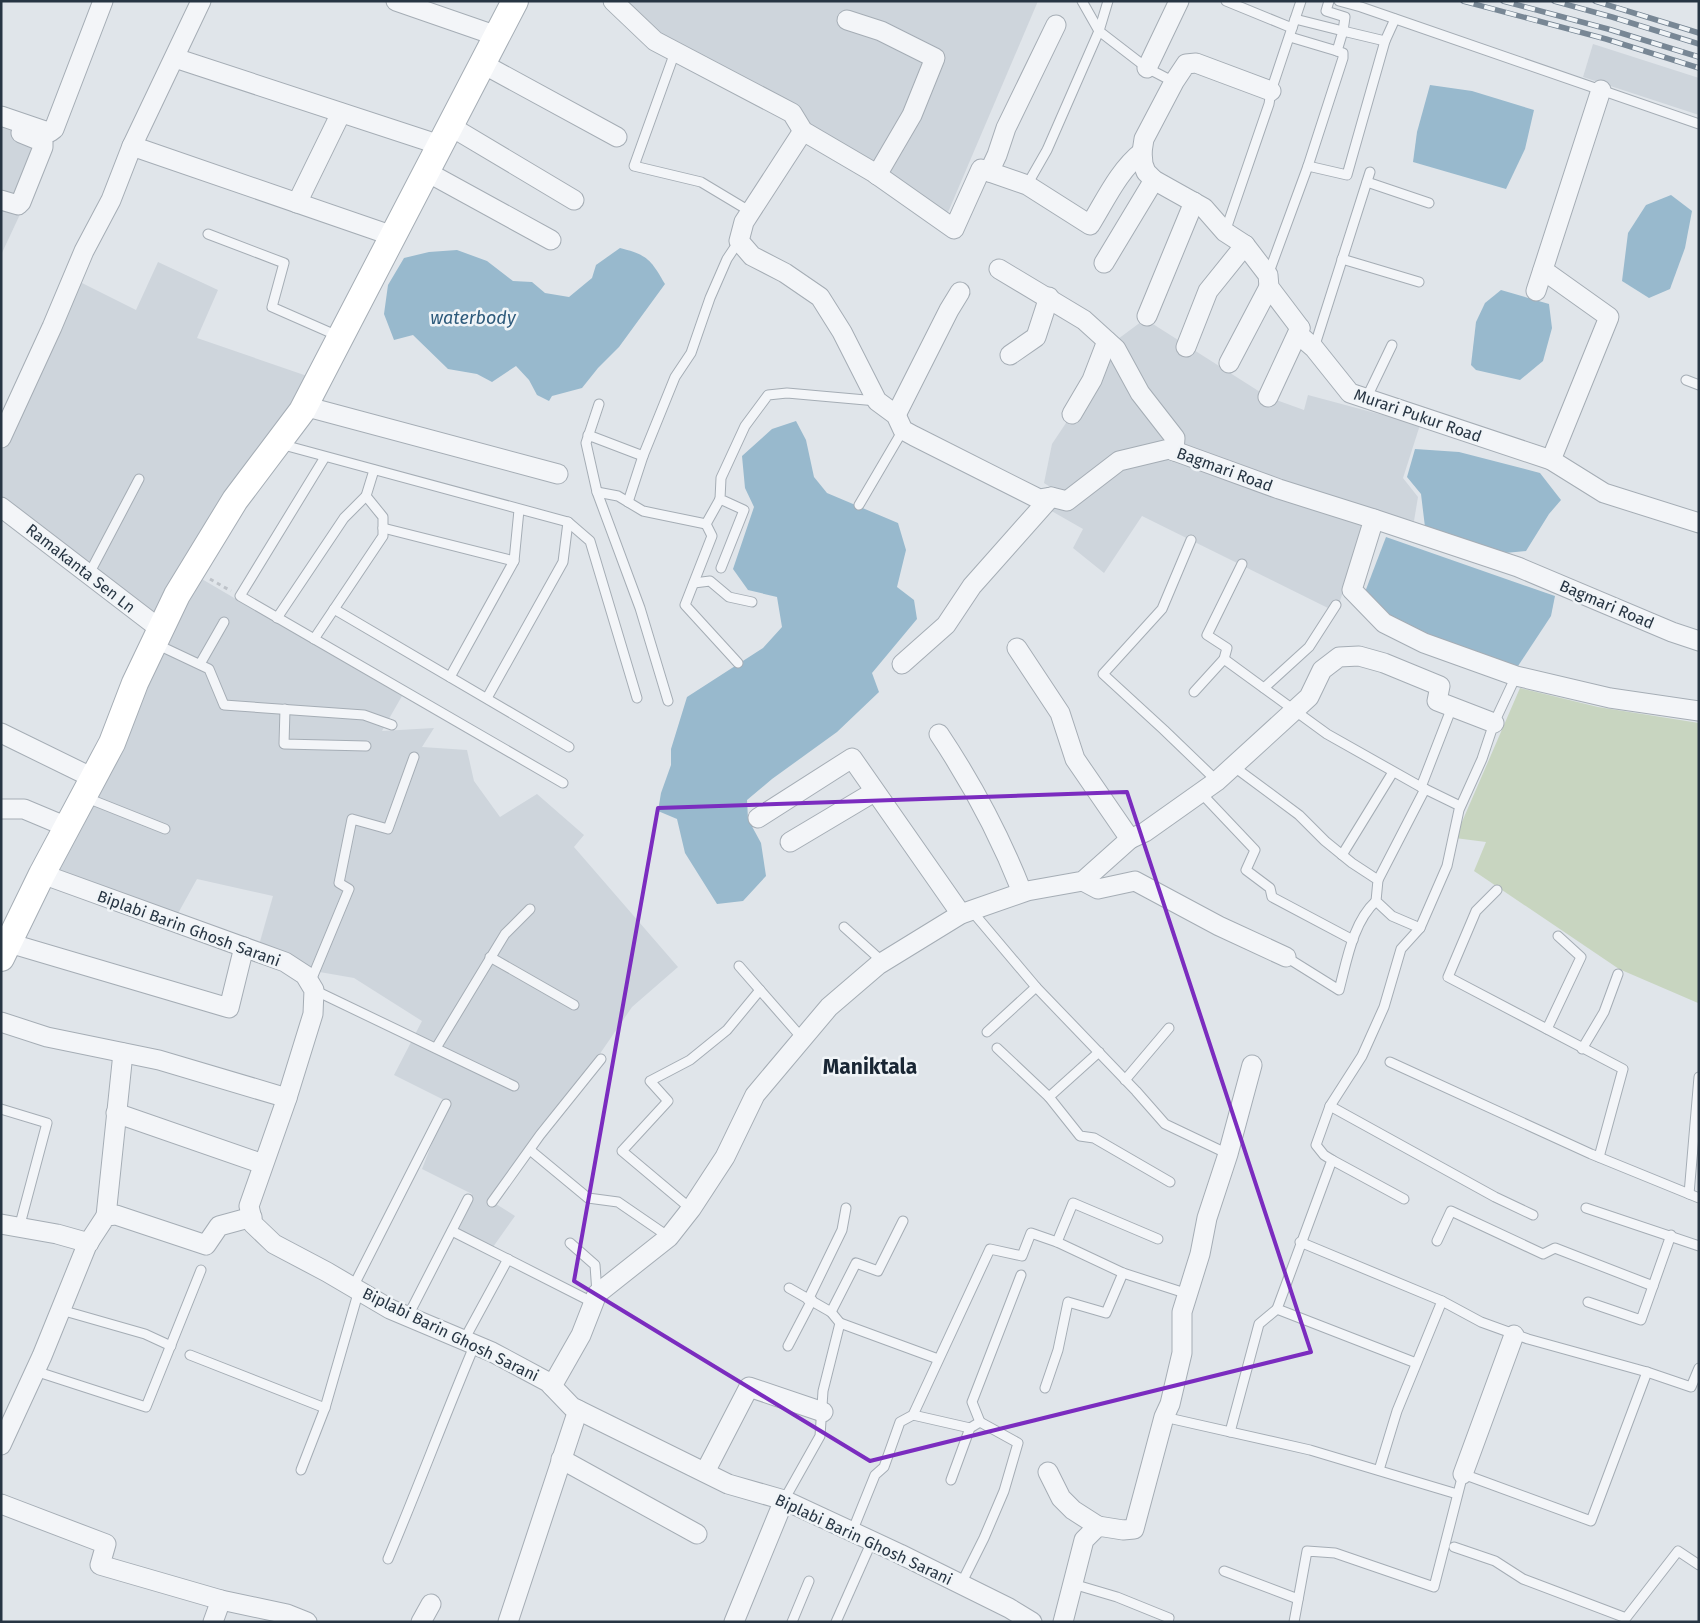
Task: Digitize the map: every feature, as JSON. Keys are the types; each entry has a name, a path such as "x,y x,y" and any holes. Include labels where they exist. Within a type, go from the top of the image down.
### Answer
{"street":[{"path":"1,116 45,132 50,132 54,129 103,1"},
{"path":"1,438 52,327 84,251 111,200 132,146 201,1"},
{"path":"244,947 229,1008 5,950 42,874 112,742 135,683 177,594 235,500 304,406 515,1"},
{"path":"613,1 655,41 792,113 803,131 877,175 954,228 981,169 1027,185 1090,225 1122,174 1133,159 1142,152"},
{"path":"1147,68 1180,1"},
{"path":"407,3 497,36"},
{"path":"847,20 881,31 935,58 912,115 877,175"},
{"path":"989,172 1006,128 1056,25"},
{"path":"175,58 341,113 445,136 574,200"},
{"path":"1104,263 1154,180 1146,172 1143,164 1144,139 1174,82 1186,64 1196,63 1271,91"},
{"path":"483,64 617,137"},
{"path":"1536,291 1601,90"},
{"path":"297,203 341,113"},
{"path":"1,126 43,142 43,147 21,202 18,205 1,200"},
{"path":"739,242 744,222 803,131"},
{"path":"132,146 393,236"},
{"path":"427,172 551,240"},
{"name":"Murari Pukur Road","path":"1154,180 1204,208 1225,232 1245,245 1300,328 1299,335 1314,348 1350,393 1551,460 1604,493 1699,523"},
{"path":"1147,316 1194,202"},
{"name":"Bagmari Road","path":"739,242 752,256 785,272 820,297 842,332 877,402 899,422 1039,499 1051,497 1067,500 1119,462 1169,449 1279,489 1518,567 1672,632 1699,641"},
{"path":"1186,347 1208,291 1245,245"},
{"path":"999,269 1084,320 1116,349 1140,393 1175,438 1174,451"},
{"path":"1543,270 1609,317 1551,460"},
{"path":"1229,363 1268,281"},
{"path":"899,422 949,310 960,292"},
{"path":"1010,355 1036,337 1048,297"},
{"path":"1268,397 1300,328"},
{"path":"1072,414 1092,380 1107,341"},
{"path":"304,406 558,474"},
{"path":"902,664 946,625 972,586 1051,497"},
{"name":"Ramakanta Sen Ln","path":"1,507 89,574 157,636"},
{"path":"1374,519 1352,590 1384,623 1424,642 1516,676 1610,698 1699,711"},
{"path":"1017,648 1060,713 1075,759 1130,839"},
{"path":"552,1386 580,1335 596,1299 669,1237 691,1209 725,1157 755,1095 829,1008 883,962 966,912 1022,892 1083,881 1130,839 1145,832 1216,781 1309,697 1322,670 1339,657 1359,656 1384,663 1440,686 1437,701 1494,723"},
{"path":"1,733 89,787"},
{"path":"939,734 964,771 1006,852 1022,892"},
{"path":"758,818 852,758 874,792 966,912"},
{"path":"790,842 874,792"},
{"path":"1,809 24,809 67,827"},
{"name":"Biplabi Barin Ghosh Sarani","path":"42,874 285,962 305,975 312,987"},
{"path":"1083,881 1098,889 1135,881 1219,926 1286,957"},
{"path":"106,1216 116,1215 206,1246 219,1226 252,1217 249,1206 287,1098 313,1014 312,987"},
{"path":"1,1022 47,1037 159,1060 287,1098"},
{"path":"1,1446 36,1371 88,1242 106,1216 123,1053"},
{"path":"1048,1472 1061,1498 1073,1510 1098,1526 1123,1530 1134,1529 1164,1417 1170,1404 1182,1354 1182,1312 1200,1254 1208,1218 1228,1154 1252,1065"},
{"path":"116,1113 264,1164"},
{"name":"Biplabi Barin Ghosh Sarani","path":"252,1217 254,1224 274,1244 390,1309 508,1360 548,1382 572,1407 728,1484 784,1500 872,1540 1009,1608 1032,1622"},
{"path":"10,1226 57,1234 88,1242"},
{"path":"1463,1474 1514,1334"},
{"path":"705,1472 749,1387 822,1412"},
{"path":"508,1622 578,1410"},
{"path":"561,1459 697,1534"},
{"path":"734,1622 784,1500"},
{"path":"1,1504 106,1544 100,1564 221,1600 287,1614 307,1622"},
{"path":"1063,1622 1084,1540 1098,1526"},
{"path":"213,1622 221,1600"},
{"path":"421,1622 431,1604"}],"lane":[{"path":"1082,1 1100,31 1147,68 1174,82"},
{"path":"1027,185 1047,150 1100,31 1108,1"},
{"path":"1226,1 1292,28 1343,53 1308,166 1268,281"},
{"path":"1225,232 1269,104 1271,91 1301,1"},
{"path":"1329,1 1326,11 1345,17 1344,31 1337,51"},
{"path":"1339,1 1699,124"},
{"path":"1308,166 1347,174 1385,41 1395,19"},
{"path":"1292,28 1344,31 1385,41"},
{"path":"675,52 634,166 701,182 751,212"},
{"path":"1314,348 1370,172"},
{"path":"1367,182 1429,203"},
{"path":"208,234 284,263 272,307 341,337"},
{"path":"628,502 643,456 675,377 691,353 710,298 727,259 739,242"},
{"path":"1342,259 1419,282"},
{"path":"1366,399 1392,345"},
{"path":"1686,380 1699,385"},
{"path":"706,524 720,499 721,478 746,426 768,396 787,393 877,402"},
{"path":"599,404 586,443 597,492 640,608 668,701"},
{"path":"859,505 899,422"},
{"path":"588,435 643,456"},
{"path":"277,444 568,522 590,541 637,698"},
{"path":"324,457 240,596 563,783"},
{"path":"277,618 344,518 366,496 374,470"},
{"path":"89,574 139,479"},
{"path":"597,492 618,496 643,511 706,524"},
{"path":"314,639 383,536 383,518 366,496"},
{"path":"720,499 744,510 721,568"},
{"path":"450,677 514,561 519,510"},
{"path":"487,698 563,562 568,522"},
{"path":"706,524 712,536 685,605 738,663"},
{"path":"383,528 514,561"},
{"path":"1190,540 1162,609 1103,674 1216,781"},
{"path":"1194,692 1224,659 1227,648 1207,635 1242,564"},
{"path":"694,583 710,581 729,597 752,602"},
{"path":"1264,688 1309,647 1336,605"},
{"path":"334,609 569,747"},
{"path":"200,664 224,622"},
{"path":"157,636 210,669 224,704 364,715 392,725"},
{"path":"1224,659 1327,734 1393,772 1460,806"},
{"path":"1404,1199 1332,1160 1324,1155 1316,1145 1330,1106 1362,1056 1384,1007 1401,949 1420,928 1447,866 1460,806 1482,759 1494,723 1516,676"},
{"path":"1286,957 1339,990 1353,940 1365,910 1376,901 1378,880 1423,788 1452,707"},
{"path":"285,709 284,744 366,746"},
{"path":"414,757 388,829 352,819 339,882 349,890 312,987 514,1086"},
{"path":"1233,766 1298,815 1342,855 1378,880"},
{"path":"1342,855 1393,772"},
{"path":"89,787 165,829"},
{"path":"1201,793 1255,850 1246,870 1270,888 1272,897 1353,940"},
{"path":"1497,890 1476,911 1448,977 1623,1069 1599,1158"},
{"path":"1376,901 1392,916 1420,928"},
{"path":"436,1048 505,934 530,910"},
{"path":"966,912 1165,1124 1228,1154"},
{"path":"844,927 883,962"},
{"path":"1547,1029 1581,958 1558,936"},
{"path":"490,957 574,1005"},
{"path":"739,966 802,1038"},
{"path":"1582,1048 1604,1012 1618,974"},
{"path":"986,1032 1036,987"},
{"path":"691,1209 622,1151 668,1100 650,1081 690,1060 705,1048 726,1030 760,990"},
{"path":"1125,1080 1169,1028"},
{"path":"997,1048 1049,1097 1080,1136 1094,1138 1170,1182"},
{"path":"1049,1097 1098,1052"},
{"path":"492,1202 540,1135 602,1058"},
{"path":"1390,1062 1495,1112 1599,1158 1699,1198"},
{"path":"1689,1194 1697,1121 1699,1077"},
{"path":"301,1470 325,1408 356,1289 446,1104"},
{"path":"1330,1106 1533,1216"},
{"path":"1,1109 47,1124 10,1226"},
{"path":"530,1150 588,1198 618,1202 669,1237"},
{"path":"1230,1432 1259,1324 1276,1309 1332,1160"},
{"path":"408,1316 468,1198"},
{"path":"1056,1242 1073,1203 1158,1239"},
{"path":"788,1346 842,1230 846,1208"},
{"path":"1586,1208 1699,1246"},
{"path":"1437,1241 1451,1211 1543,1254 1556,1248 1653,1286"},
{"path":"831,1312 856,1263 878,1271 903,1222"},
{"path":"452,1231 596,1299 596,1265 570,1243"},
{"path":"852,1532 875,1476 884,1467 900,1422 913,1415 990,1249 1022,1256 1031,1233 1056,1242 1123,1273 1188,1294"},
{"path":"1588,1302 1641,1320 1671,1236"},
{"path":"1300,1242 1442,1301 1481,1322 1514,1334 1647,1372 1695,1388 1699,1368"},
{"path":"388,1559 442,1423 470,1342 508,1259"},
{"path":"36,1371 146,1407 201,1270"},
{"path":"1045,1388 1058,1350 1068,1302 1106,1313 1123,1273"},
{"path":"961,1584 984,1538 1004,1491 1018,1443 980,1422 972,1402 1021,1275"},
{"path":"790,1288 831,1312 840,1323 938,1359"},
{"path":"1379,1470 1397,1410 1442,1301"},
{"path":"1276,1309 1416,1363"},
{"path":"61,1310 144,1334 171,1346"},
{"path":"784,1500 820,1436 823,1391 840,1323"},
{"path":"190,1355 325,1408"},
{"path":"1294,1622 1306,1551 1335,1553 1434,1587 1463,1474 1591,1521 1647,1372"},
{"path":"913,1415 970,1428"},
{"path":"1164,1417 1310,1450 1457,1494"},
{"path":"951,1480 970,1428 980,1422"},
{"path":"836,1622 872,1540"},
{"path":"1454,1547 1495,1561 1523,1579 1626,1618 1678,1551 1699,1565"},
{"path":"1224,1572 1298,1599"},
{"path":"792,1622 809,1581"},
{"path":"1073,1584 1117,1597 1169,1618 1168,1622"}],"path":[{"path":"193,569 240,596"}],"highlighted area":[{"path":"1127,792 1311,1352 870,1461 574,1281 658,808"}],"shaded area":[{"path":"626,1 1038,1 946,217 661,35"},
{"path":"1593,44 1699,78 1699,115 1583,77"},
{"path":"1,113 58,133 1,255"},
{"path":"158,262 218,290 197,338 310,377 159,624 1,502 1,452 51,337 78,281 136,310"},
{"path":"1145,319 1268,397 1304,410 1308,395 1420,425 1403,478 1418,497 1414,521 1363,510 1187,450 1183,441 1145,388 1118,339"},
{"path":"1108,348 1171,439 1063,495 1044,483 1052,444 1072,414"},
{"path":"1168,454 1368,521 1336,612 1142,516 1104,573 1073,548 1083,529 1048,509 1119,469"},
{"path":"195,575 402,696 382,731 434,728 422,747 467,750 474,781 500,817 537,794 584,835 574,847 678,967 632,1007 597,1058 536,1131 488,1199 515,1216 493,1247 456,1230 472,1194 422,1169 448,1102 394,1075 422,1021 354,978 308,970 259,945 273,896 197,879 176,917 48,872"}],"green space":[{"path":"1520,688 1598,707 1699,723 1698,1003 1619,969 1474,871 1486,842 1455,838"}],"water":[{"path":"1430,85 1472,91 1534,110 1525,149 1506,189 1413,162 1417,132"},
{"path":"1671,195 1692,211 1685,248 1670,289 1649,298 1622,281 1628,233 1646,205"},
{"name":"waterbody","path":"620,248 637,253 648,260 665,284 619,347 598,368 582,388 552,396 549,401 537,395 529,380 516,366 492,382 477,374 448,369 413,335 394,340 384,314 388,285 404,258 429,252 457,250 487,261 513,281 532,282 545,293 569,297 592,278 596,265"},
{"path":"1501,290 1549,304 1552,328 1543,361 1520,380 1476,370 1471,365 1476,322 1485,303"},
{"path":"796,421 806,440 814,477 827,493 898,523 906,550 897,587 914,600 917,619 872,673 879,692 837,732 772,779 747,800 748,819 761,843 766,876 743,901 717,904 685,853 677,819 658,811 661,793 671,765 671,749 687,697 763,648 782,627 777,597 748,590 733,569 754,507 745,488 742,456 772,429"},
{"path":"1415,449 1459,452 1540,473 1561,500 1549,514 1526,551 1505,553 1425,527 1421,494 1407,477"},
{"path":"1386,537 1555,596 1551,616 1518,666 1466,650 1388,617 1365,592"}],"railway":[{"path":"1463,1 1606,39 1699,68"},
{"path":"1503,1 1608,29 1699,57"},
{"path":"1554,1 1699,44"},
{"path":"1595,1 1699,33"}],"district":[{"name":"Maniktala","path":"870,1067"}]}
